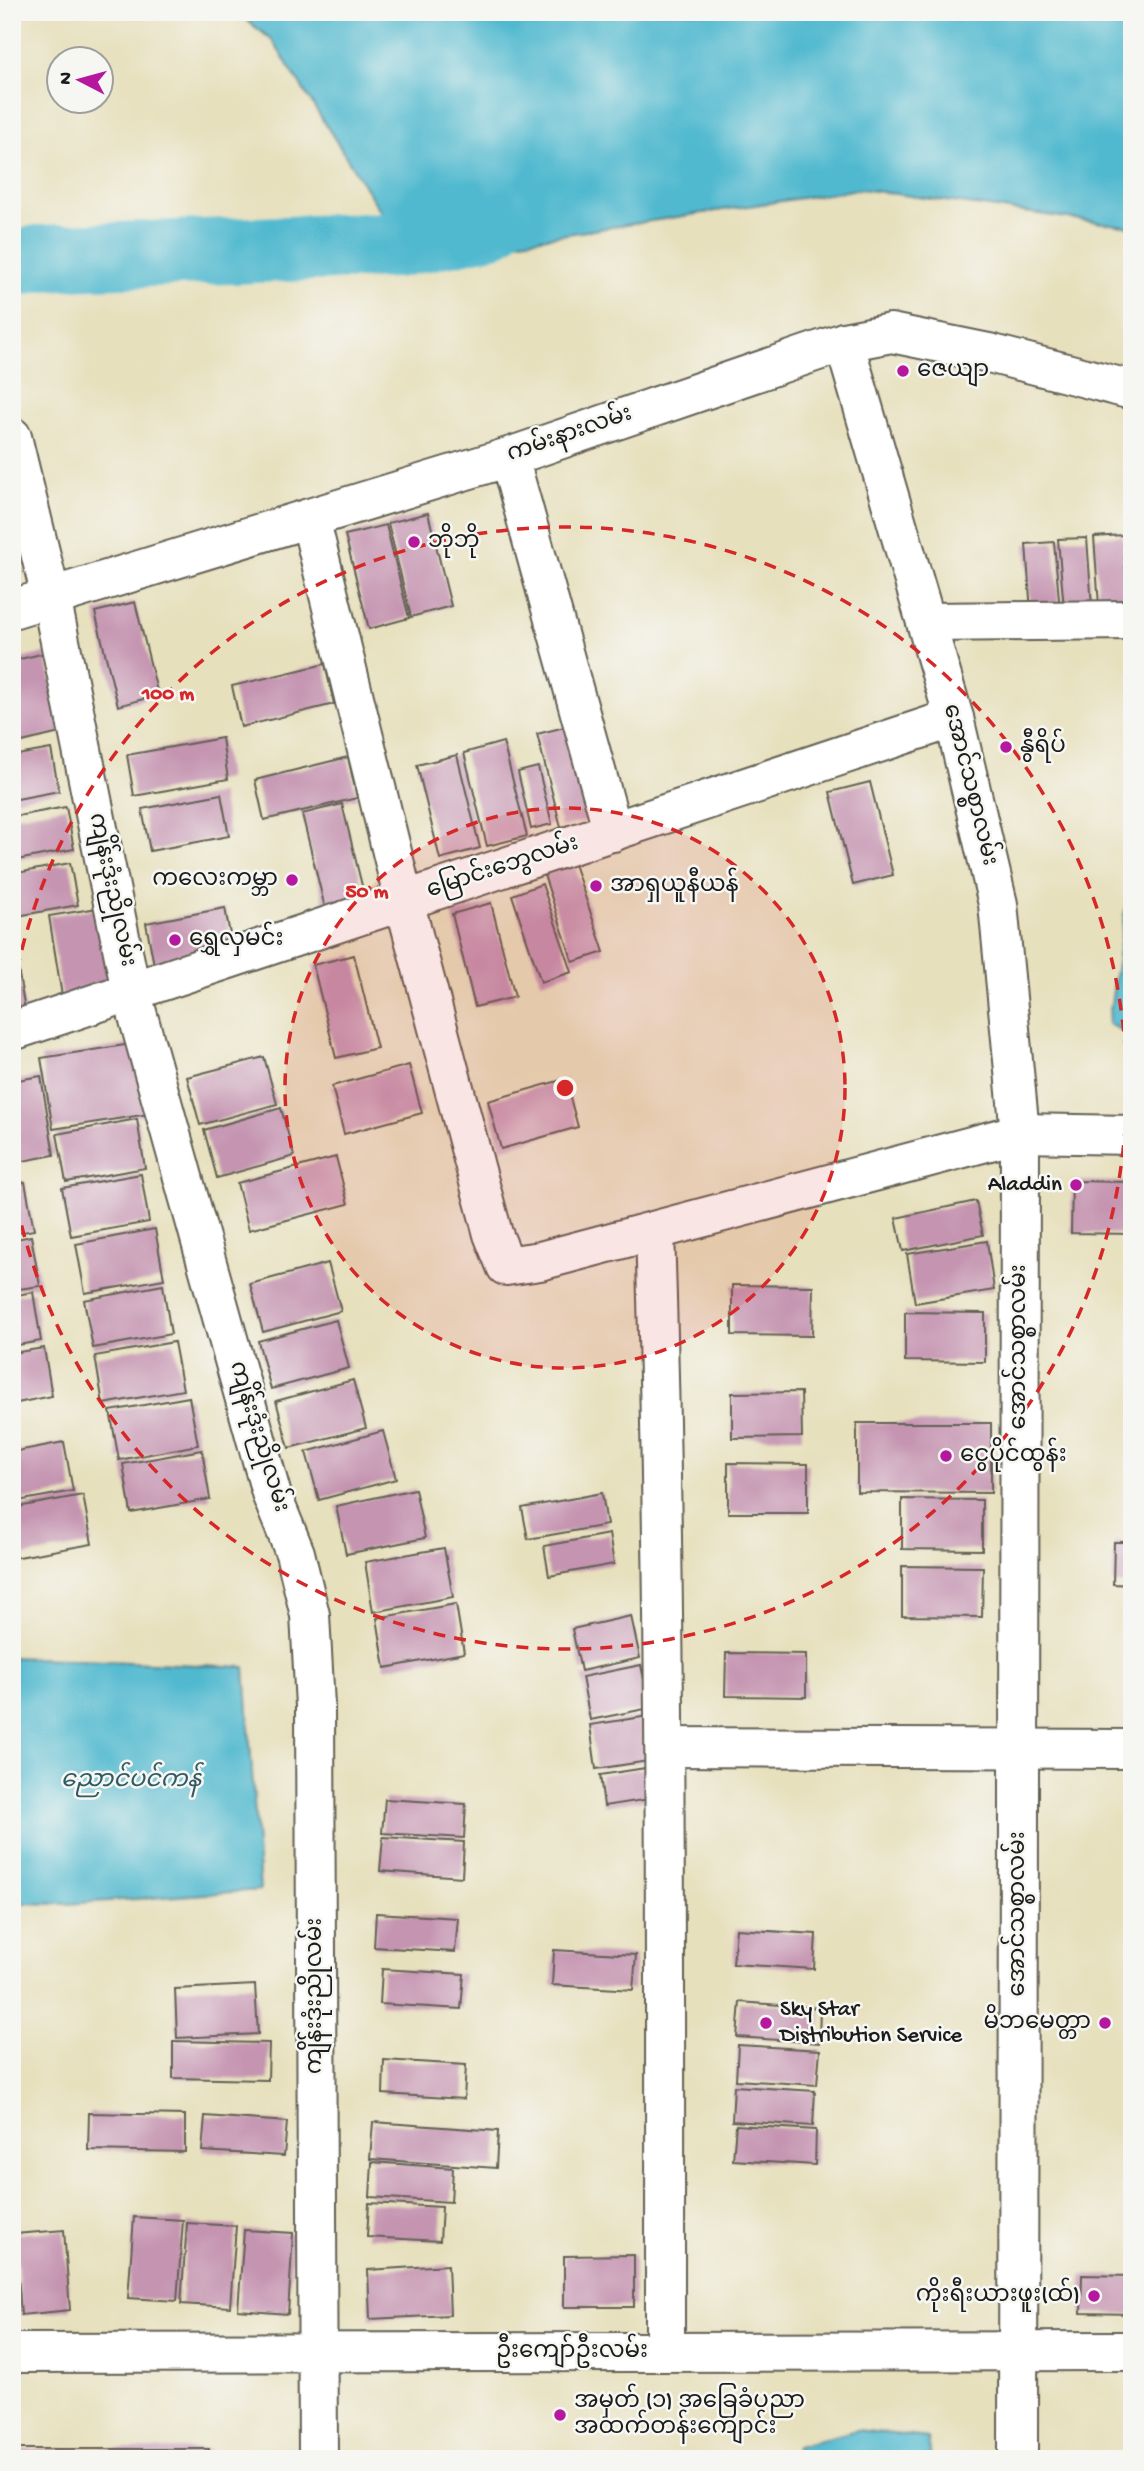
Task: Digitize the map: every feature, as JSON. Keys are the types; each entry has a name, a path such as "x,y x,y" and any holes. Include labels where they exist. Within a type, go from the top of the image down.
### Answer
{"street":[{"name":"ကမ်းနားလမ်း","path":"12,609 509,457 800,355 891,333 989,353 1132,390"},
{"name":"အောင်သစ္စာလမ်း","path":"845,342 954,718 998,904 1020,1133 1018,2459"},
{"name":"ကျိန်းဒုံးညိုလမ်း","path":"12,437 51,597 131,991 272,1496 295,1553 310,1615 315,1706 318,2459"},
{"path":"509,457 612,832"},
{"path":"310,518 404,901 493,1234 506,1266 540,1261 1020,1133 1132,1135"},
{"path":"926,622 1132,620"},
{"name":"မြောင်းဘွေလမ်း","path":"12,1031 954,718"},
{"path":"655,1231 665,1747 665,2352"},
{"path":"665,1747 1132,1749"},
{"name":"ဦးကျော်ဦးလမ်း","path":"12,2353 1132,2351"}],"water":[{"path":"236,12 1132,12 1132,227 860,189 410,258 272,40"},
{"path":"1132,864 1132,1036 1108,1024"},
{"name":"ညောင်ပင်ကန်","path":"12,1657 245,1667 260,1890 66,1904 12,1903"},
{"path":"857,2430 928,2438 931,2459 793,2459 796,2446"}],"building":[{"path":"428,513 451,606 411,617 388,523"},
{"path":"386,525 409,618 369,629 345,535"},
{"path":"1123,535 1128,604 1099,606 1094,537"},
{"path":"1087,538 1092,607 1064,609 1058,539"},
{"path":"1054,542 1060,611 1031,613 1026,544"},
{"path":"135,602 158,695 118,706 95,612"},
{"path":"45,653 64,732 22,742 12,699 12,661"},
{"path":"325,664 334,704 241,727 232,686"},
{"path":"577,724 600,818 561,827 537,734"},
{"path":"222,738 228,779 134,796 127,755"},
{"path":"503,742 527,836 487,846 464,753"},
{"path":"51,749 59,791 12,800 12,756"},
{"path":"457,755 480,848 440,859 417,765"},
{"path":"348,757 357,798 264,820 255,780"},
{"path":"538,767 552,824 531,829 518,772"},
{"path":"870,782 893,875 853,885 830,792"},
{"path":"221,794 229,836 150,851 142,809"},
{"path":"342,804 365,898 325,908 302,814"},
{"path":"66,807 74,849 12,861 12,817"},
{"path":"70,863 78,905 12,917 12,874"},
{"path":"574,864 604,952 573,962 544,875"},
{"path":"542,884 572,972 541,982 512,895"},
{"path":"491,903 515,997 475,1007 452,914"},
{"path":"98,908 110,987 62,996 49,916"},
{"path":"225,908 233,950 154,965 146,923"},
{"path":"14,945 26,1016 12,1018 12,946"},
{"path":"354,955 377,1048 336,1058 313,965"},
{"path":"138,1043 149,1114 53,1129 41,1058"},
{"path":"264,1057 277,1104 200,1125 187,1077"},
{"path":"409,1065 422,1113 344,1134 332,1086"},
{"path":"41,1076 54,1155 12,1163 12,1081"},
{"path":"565,1079 578,1127 501,1149 488,1101"},
{"path":"281,1108 294,1156 217,1178 204,1130"},
{"path":"137,1119 145,1168 66,1182 57,1134"},
{"path":"336,1157 348,1204 249,1230 237,1183"},
{"path":"141,1174 149,1222 71,1236 62,1188"},
{"path":"1072,1181 1132,1182 1132,1234 1071,1233"},
{"path":"25,1182 34,1230 12,1234 12,1184"},
{"path":"976,1201 983,1235 903,1251 896,1218"},
{"path":"155,1229 164,1279 85,1293 76,1244"},
{"path":"31,1236 40,1286 12,1290 12,1240"},
{"path":"987,1241 994,1290 915,1303 907,1254"},
{"path":"328,1263 341,1311 263,1332 250,1284"},
{"path":"163,1285 171,1334 93,1348 84,1300"},
{"path":"732,1285 813,1286 812,1336 732,1335"},
{"path":"33,1292 41,1341 12,1346 12,1296"},
{"path":"905,1312 985,1313 985,1362 905,1361"},
{"path":"336,1320 349,1368 271,1389 258,1341"},
{"path":"174,1342 183,1390 103,1404 95,1356"},
{"path":"44,1348 52,1396 12,1404 12,1353"},
{"path":"353,1380 366,1428 289,1448 276,1401"},
{"path":"801,1392 802,1437 732,1438 732,1393"},
{"path":"189,1397 198,1445 119,1460 110,1411"},
{"path":"857,1423 991,1423 991,1493 857,1492"},
{"path":"383,1431 396,1479 319,1500 306,1452"},
{"path":"64,1442 73,1491 12,1502 12,1452"},
{"path":"202,1450 210,1499 131,1513 123,1464"},
{"path":"728,1463 808,1464 808,1513 728,1513"},
{"path":"415,1489 425,1538 346,1554 336,1506"},
{"path":"602,1493 607,1525 528,1539 522,1508"},
{"path":"83,1495 92,1544 13,1558 12,1508"},
{"path":"902,1499 982,1500 982,1550 902,1549"},
{"path":"609,1534 614,1564 549,1576 544,1546"},
{"path":"1114,1542 1132,1542 1132,1585 1113,1584"},
{"path":"444,1548 453,1597 373,1612 365,1562"},
{"path":"902,1566 983,1567 982,1617 902,1616"},
{"path":"456,1604 464,1653 385,1668 377,1618"},
{"path":"631,1616 640,1658 581,1671 572,1629"},
{"path":"726,1653 806,1654 806,1697 725,1696"},
{"path":"641,1665 650,1708 590,1720 582,1677"},
{"path":"649,1716 655,1760 596,1769 590,1725"},
{"path":"652,1767 656,1798 604,1806 600,1775"},
{"path":"385,1799 466,1804 464,1838 382,1833"},
{"path":"383,1837 464,1842 462,1877 380,1871"},
{"path":"376,1913 458,1918 455,1952 374,1947"},
{"path":"736,1929 816,1934 814,1969 733,1964"},
{"path":"554,1950 636,1955 633,1990 552,1985"},
{"path":"382,1969 464,1974 461,2009 380,2004"},
{"path":"255,1985 258,2034 177,2038 175,1989"},
{"path":"740,2002 820,2008 819,2043 737,2037"},
{"path":"173,2041 269,2043 268,2080 173,2078"},
{"path":"738,2045 820,2050 817,2085 736,2080"},
{"path":"384,2060 466,2065 464,2099 383,2094"},
{"path":"734,2086 815,2091 813,2126 732,2121"},
{"path":"89,2113 185,2115 185,2152 88,2150"},
{"path":"205,2116 287,2122 284,2156 202,2151"},
{"path":"373,2122 498,2131 496,2168 370,2159"},
{"path":"736,2125 816,2130 815,2165 733,2160"},
{"path":"372,2162 453,2168 451,2202 370,2197"},
{"path":"369,2203 442,2207 440,2241 367,2237"},
{"path":"134,2217 183,2220 177,2301 128,2298"},
{"path":"187,2223 236,2226 230,2307 181,2304"},
{"path":"64,2230 70,2310 21,2315 15,2234"},
{"path":"244,2230 293,2233 288,2314 238,2310"},
{"path":"634,2255 634,2307 564,2307 564,2256"},
{"path":"448,2265 450,2315 370,2319 368,2270"},
{"path":"1082,2275 1132,2276 1132,2314 1081,2313"},
{"path":"12,2449 209,2449 209,2459 12,2459"}],"waterway":[{"path":"12,264 38,258 395,245 491,224"}],"place":[{"name":"ဇေယျာ","path":"903,371"},
{"name":"ဘိုဘို","path":"414,542"},
{"name":"နွီရိပ်","path":"1006,747"},
{"name":"ကလေးကမ္ဘာ","path":"292,880"},
{"name":"အာရှယူနီယန်","path":"596,886"},
{"name":"ရွှေလှမင်း","path":"175,940"},
{"name":"Aladdin","path":"1076,1185"},
{"name":"ငွေပိုင်ထွန်း","path":"946,1456"},
{"name":"Sky Star Distribution Service","path":"766,2023"},
{"name":"မိဘမေတ္တာ","path":"1105,2023"},
{"name":"ကိုးရီးယားဖူး(ထ်)","path":"1094,2296"},
{"name":"အမှတ် (၁) အခြေခံပညာ အထက်တန်းကျောင်း","path":"560,2415"}]}
